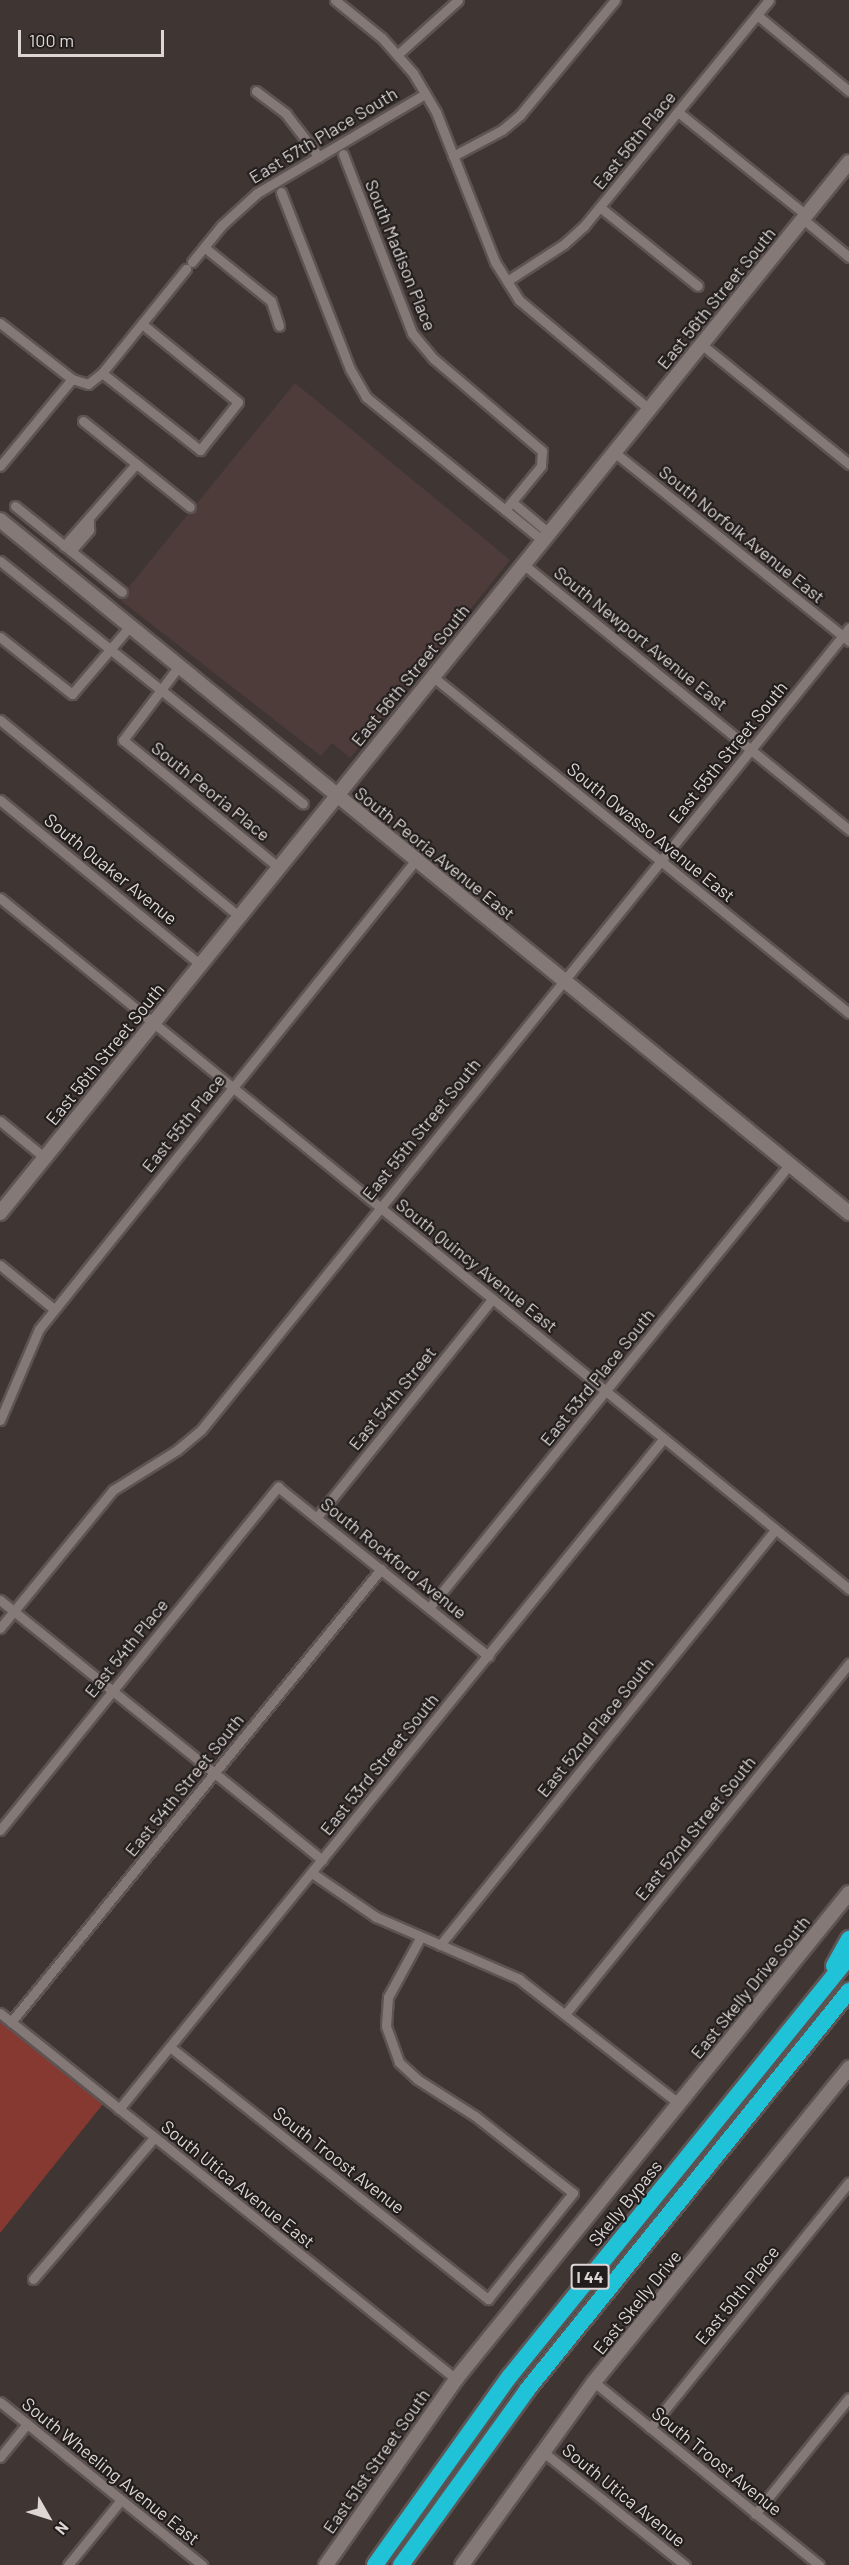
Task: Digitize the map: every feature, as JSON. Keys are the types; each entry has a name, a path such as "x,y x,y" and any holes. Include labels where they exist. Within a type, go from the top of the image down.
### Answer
{"highway":[{"path":"816,1998 849,1939"},
{"name":"Skelly Bypass","path":"375,2565 510,2376 849,1957"},
{"name":"I 44","path":"400,2565 526,2390 849,1991"},
{"path":"788,2066 849,2010"}],"main road":[{"name":"East 56th Street South","path":"0,1213 849,162"},
{"name":"South Peoria Avenue East","path":"0,520 849,1213"},
{"name":"East Skelly Drive South","path":"678,2103 849,1893"},
{"name":"East Skelly Drive","path":"462,2565 542,2451 594,2382 849,2068"},
{"path":"456,2379 678,2103"},
{"name":"East 51st Street South","path":"326,2565 456,2379"}],"street":[{"path":"335,0 398,55 425,94 453,156 495,262 507,281 534,314 648,409"},
{"path":"398,55 458,0"},
{"path":"453,156 502,130 520,115 615,0"},
{"name":"East 56th Place","path":"507,281 564,244 601,208 769,0"},
{"path":"757,15 849,90"},
{"path":"256,91 286,114 319,157"},
{"name":"East 57th Place South","path":"102,373 204,247 257,193 425,94"},
{"path":"678,112 849,257"},
{"name":"South Madison Place","path":"343,154 412,333 434,359 535,443 545,457 512,502"},
{"path":"281,192 350,369 366,397 505,510 546,537"},
{"path":"601,208 699,286"},
{"path":"204,247 271,301 279,326"},
{"path":"0,323 72,379 88,384 102,373 200,450 238,402 142,324"},
{"path":"701,344 849,464"},
{"path":"0,466 72,379"},
{"path":"83,421 190,507"},
{"name":"South Norfolk Avenue East","path":"614,452 847,635"},
{"path":"54,564 67,548 89,530 89,521 136,464"},
{"path":"505,510 512,502 546,537"},
{"path":"15,506 122,592"},
{"path":"0,561 303,804"},
{"name":"South Newport Avenue East","path":"523,564 849,830"},
{"path":"0,637 72,694 130,626"},
{"name":"East 55th Street South","path":"0,1628 113,1490 177,1450 201,1430 562,980 847,635"},
{"path":"160,691 180,666"},
{"name":"South Owasso Avenue East","path":"432,676 849,1013"},
{"name":"South Peoria Place","path":"160,691 123,740 278,867"},
{"path":"0,720 239,916"},
{"name":"South Quaker Avenue","path":"0,800 200,964"},
{"name":"East 55th Place","path":"0,1420 27,1350 54,1309 415,861"},
{"name":"South Quincy Avenue East","path":"0,898 849,1589"},
{"path":"0,1121 45,1158"},
{"name":"East 53rd Place South","path":"429,1608 789,1165"},
{"path":"0,1265 54,1309"},
{"name":"East 54th Street","path":"317,1517 492,1299"},
{"name":"East 53rd Street South","path":"119,2109 664,1438"},
{"name":"South Rockford Avenue","path":"278,1487 488,1656"},
{"name":"East 54th Place","path":"0,1830 278,1487"},
{"name":"East 52nd Place South","path":"440,1945 775,1530"},
{"name":"East 54th Street South","path":"11,2022 381,1569"},
{"path":"0,1600 322,1860"},
{"name":"East 52nd Street South","path":"566,2013 849,1663"},
{"path":"312,1873 376,1917 519,1979 566,2013 678,2103"},
{"name":"South Troost Avenue","path":"170,2047 488,2299 573,2193 475,2116 417,2079 399,2062 386,2026 388,1997 420,1938"},
{"name":"South Utica Avenue East","path":"0,2013 456,2379"},
{"path":"33,2279 154,2138"},
{"name":"East 50th Place","path":"650,2428 849,2182"},
{"name":"South Troost Avenue","path":"594,2382 819,2565"},
{"path":"755,2514 849,2398"},
{"name":"South Wheeling Avenue East","path":"0,2402 202,2565"},
{"path":"0,2457 27,2424"},
{"name":"South Utica Avenue","path":"542,2451 685,2565"},
{"path":"68,2565 121,2500"}],"shaded area":[{"path":"295,383 510,560 350,758 332,743 321,756 119,599"},
{"path":"0,2020 103,2104 0,2233"}]}
